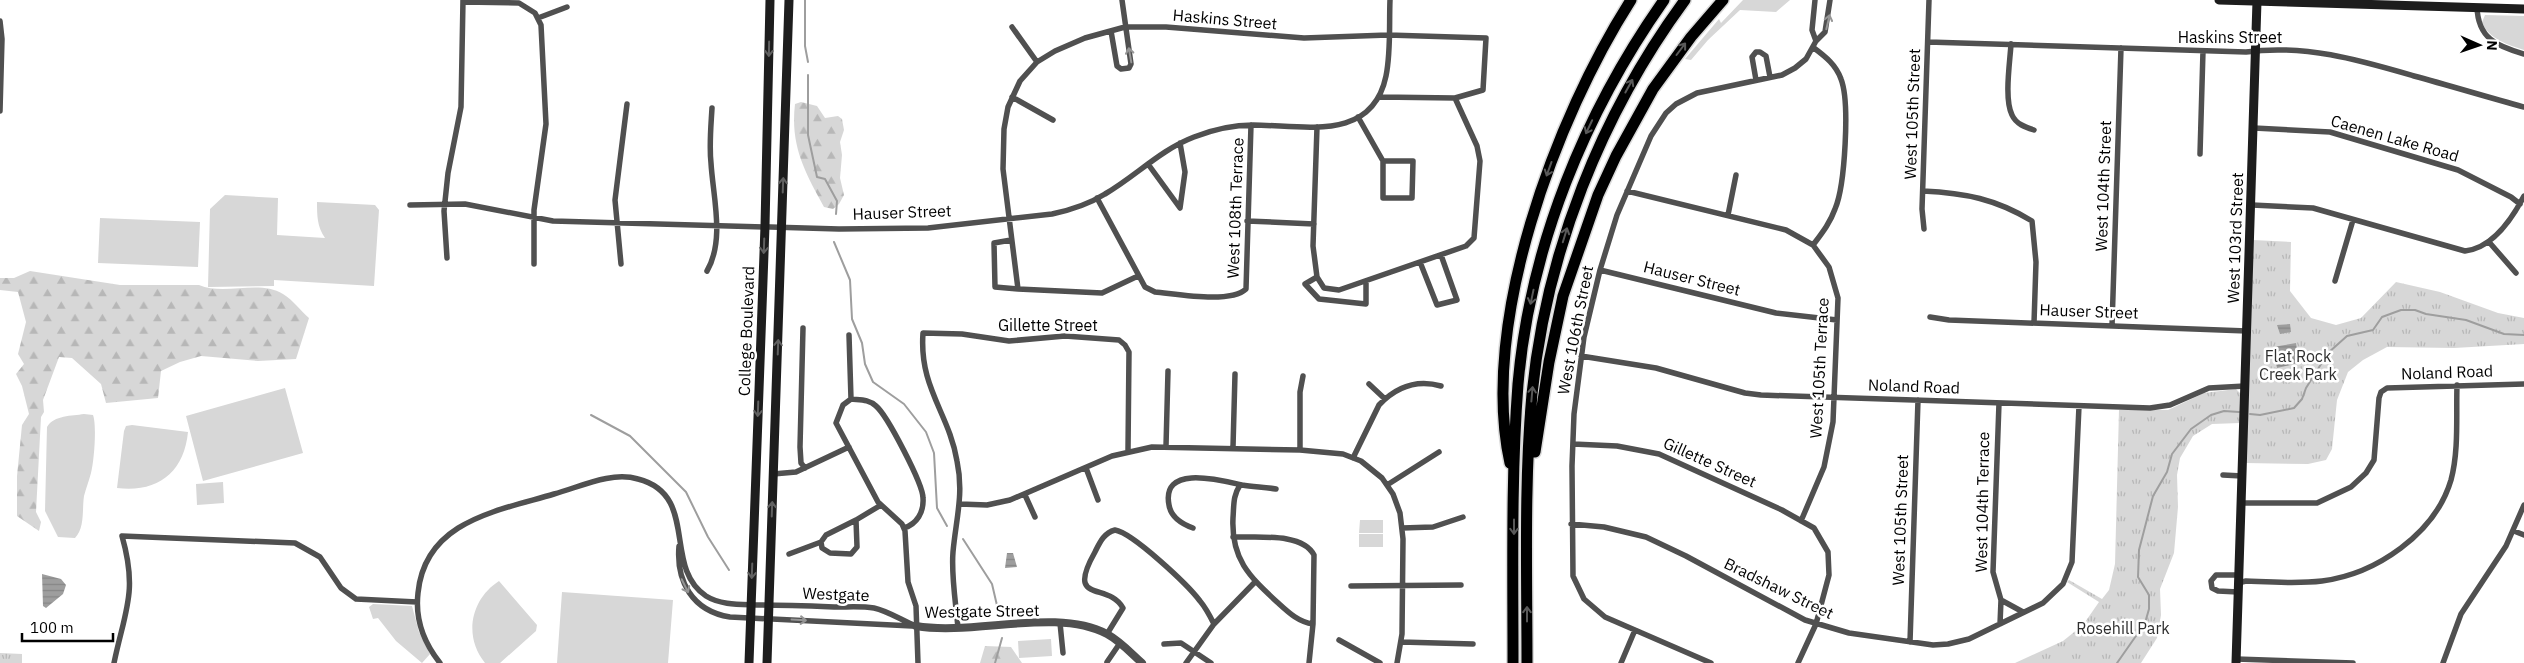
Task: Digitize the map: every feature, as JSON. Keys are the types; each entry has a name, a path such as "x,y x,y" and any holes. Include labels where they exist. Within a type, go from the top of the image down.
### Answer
{"highway":[{"path":"1514,478 1506,445 1503,381 1511,316 1524,249 1540,194 1565,128 1591,70 1631,0"},
{"path":"1527,663 1528,478 1536,361 1550,291 1570,222 1596,152 1615,112 1657,39 1682,3"},
{"path":"1528,478 1537,444 1549,362 1563,296 1598,195 1616,156 1653,89 1691,37 1720,3"},
{"path":"1513,663 1514,478 1518,383 1524,337 1542,256 1557,206 1578,152 1599,107 1637,40 1661,5"}],"main road":[{"name":"College Boulevard","path":"749,663 765,226 770,0"},
{"name":"College Boulevard","path":"767,663 789,0"},
{"path":"2219,0 2524,9"},
{"name":"West 103rd Street","path":"2236,661 2257,1"}],"street":[{"path":"1111,31 1117,66 1125,70 1131,64 1122,0"},
{"path":"1317,127 1313,246 1317,277 1324,288 1338,290 1366,281 1466,246 1474,238 1480,161 1477,146 1455,98 1379,96 1387,75 1390,0"},
{"name":"West 106th Street","path":"1815,0 1812,30 1816,41"},
{"name":"West 106th Street","path":"1711,663 1600,614 1580,594 1571,566 1571,524 1572,444 1581,356 1600,270 1627,191 1658,123 1676,104 1697,93 1790,72 1806,59 1814,48 1816,41 1826,32 1830,0"},
{"name":"West 105th Street","path":"1924,229 1923,191 1929,0"},
{"path":"447,258 444,204 461,107 463,1 519,3 528,7 538,18 541,25 546,124 534,218 534,264"},
{"path":"538,18 567,7"},
{"path":"2477,7 2477,20 2484,33 2494,42 2524,54"},
{"path":"0,20 0,111"},
{"path":"1012,27 1037,62"},
{"name":"Haskins Street","path":"1018,289 1008,218 1002,151 1008,107 1020,81 1037,62 1070,44 1125,27 1166,28 1304,38 1388,35 1486,38 1483,90 1455,98"},
{"name":"Haskins Street","path":"1928,42 2204,51 2273,50 2337,54 2524,108"},
{"path":"2011,44 2009,104 2012,115 2022,125 2034,130"},
{"path":"1627,191 1786,230 1813,245 1830,221 1839,197 1845,100 1838,71 1829,60 1814,48"},
{"name":"West 104th Street","path":"2112,326 2120,48"},
{"path":"2200,154 2204,51"},
{"path":"1756,80 1752,57 1756,52 1766,56 1770,77"},
{"name":"Hauser Street","path":"410,205 466,204 534,218 576,222 928,228 1052,214 1071,210 1097,198 1180,143 1213,131 1251,125 1317,127 1342,125 1358,118 1379,96"},
{"path":"1012,97 1053,120"},
{"path":"621,264 616,222 616,189 627,104"},
{"path":"707,271 714,254 716,224 710,144 712,108"},
{"path":"1358,118 1383,161 1382,198 1412,198 1413,161 1383,161"},
{"name":"West 108th Terrace","path":"1138,276 1145,288 1155,292 1222,297 1239,295 1246,289 1251,125"},
{"name":"Caenen Lake Road","path":"2254,128 2315,130 2339,135 2458,170 2511,197 2520,204"},
{"path":"1148,164 1180,208 1185,172 1180,143"},
{"path":"1728,215 1736,175"},
{"path":"1923,191 1951,192 1982,198 2032,221 2035,287 2034,323"},
{"path":"2252,205 2307,207 2458,250 2474,250 2489,242 2520,204 2524,196"},
{"path":"1011,240 994,244 995,287 1102,293 1138,276 1097,198"},
{"path":"2335,281 2353,220"},
{"path":"1248,221 1314,224"},
{"path":"2489,242 2516,273"},
{"name":"West 105th Terrace","path":"1801,521 1824,467 1833,422 1835,397 1838,298 1834,279 1826,261 1813,245"},
{"path":"1420,262 1436,304 1456,300 1441,255"},
{"name":"Hauser Street","path":"1600,270 1776,313 1837,320"},
{"path":"1317,277 1305,284 1319,299 1366,304 1366,281"},
{"name":"Hauser Street","path":"1930,317 1949,320 2247,331"},
{"path":"803,328 800,447 801,463 805,468"},
{"name":"Gillette Street","path":"960,504 957,460 947,427 930,391 926,374 923,333 962,334 1007,340 1065,336 1119,340 1126,345 1130,357 1128,450"},
{"path":"849,335 851,400"},
{"name":"Noland Road","path":"1581,356 1656,368 1745,392 1835,397 2158,408 2176,403 2209,388 2245,386"},
{"path":"1166,446 1168,371"},
{"path":"1233,448 1234,374"},
{"path":"1300,450 1300,392 1303,376"},
{"path":"1353,458 1379,405 1385,398 1413,384 1432,383 1441,386"},
{"path":"1370,384 1385,398"},
{"name":"Noland Road","path":"2241,503 2305,504 2317,502 2340,494 2362,478 2374,460 2381,392 2394,387 2524,384"},
{"path":"2238,583 2246,581 2324,581 2360,571 2400,549 2427,523 2446,493 2455,454 2457,385"},
{"path":"904,528 913,524 921,515 923,498 920,485 885,415 867,400 851,400 839,412 836,423 881,505 904,528 908,582 916,606 918,663"},
{"name":"West 105th Street","path":"1910,642 1918,400"},
{"name":"West 104th Terrace","path":"1999,403 1993,572 2001,600 2000,624"},
{"name":"Bradshaw Street","path":"1571,524 1624,531 1655,541 1816,624 1843,632 1910,642 1948,644 1969,639 2043,602 2058,590 2068,574 2074,550 2079,406"},
{"name":"Gillette Street","path":"1572,444 1617,446 1659,454 1801,521"},
{"path":"958,628 953,554 960,504 997,504 1025,495 1128,450 1166,446 1322,451 1353,458 1373,469 1387,485 1397,502 1402,528 1401,642 1397,663"},
{"path":"774,474 796,472 848,447"},
{"path":"1387,485 1439,452"},
{"path":"1086,468 1098,500"},
{"path":"2223,475 2242,476"},
{"path":"440,663 426,642 421,628 417,602 425,564 438,544 458,527 481,516 610,478 638,479 657,487 672,505 676,515 680,539"},
{"path":"1193,528 1178,521 1169,506 1168,492 1176,482 1183,478 1225,480 1240,485 1276,489"},
{"path":"1240,485 1234,495 1234,537 1237,552 1255,582 1297,619 1313,624"},
{"path":"1025,495 1035,517"},
{"path":"789,554 821,542 826,535 881,505"},
{"path":"2443,663 2461,614 2514,531 2524,505"},
{"path":"1402,528 1434,527 1463,517"},
{"path":"821,542 822,548 826,552 851,554 857,547 856,520"},
{"path":"1798,663 1816,624 1828,582 1829,558 1821,537 1814,528 1801,521"},
{"path":"1107,634 1123,608 1120,601 1090,588 1084,580 1084,573 1103,537 1115,530 1133,537 1189,589 1200,601 1214,624"},
{"path":"2514,531 2524,535"},
{"path":"114,663 128,613 130,591 130,572 122,536 295,543 320,557 341,588 356,599 417,602"},
{"path":"1234,537 1290,539 1300,541 1311,548 1314,555 1313,624 1309,663"},
{"name":"Westgate","path":"680,539 687,573 701,592 723,603 876,608 916,626"},
{"name":"Westgate Street","path":"680,539 678,559 680,574 690,595 712,612 730,617 916,626 939,630 1060,623 1088,627 1107,634 1142,663"},
{"path":"1186,663 1214,624 1255,582"},
{"path":"1351,586 1461,585"},
{"path":"2001,600 2023,612"},
{"path":"1060,623 1063,653"},
{"path":"1621,663 1635,630"},
{"path":"1339,640 1380,663"},
{"path":"1401,642 1473,644"},
{"path":"1107,662 1120,643"},
{"path":"1164,644 1181,643 1211,663"},
{"path":"2236,661 2353,663"}],"green space":[{"path":"1743,0 1790,0 1776,12 1740,10 1708,40 1691,60 1685,59 1719,19 1721,23"},
{"path":"2485,15 2524,16 2524,50 2512,46 2489,33 2482,22"},
{"path":"801,102 817,106 825,118 838,116 842,119 844,130 840,142 842,155 840,178 844,195 839,204 833,209 824,207 800,158 794,119 795,104"},
{"path":"225,195 278,198 277,235 325,238 317,216 317,202 375,205 379,210 374,286 274,280 274,286 208,287 210,209"},
{"path":"100,218 200,222 198,267 98,263"},
{"name":"Flat Rock Creek Park","path":"2253,240 2291,242 2290,291 2311,318 2336,325 2361,318 2396,282 2440,292 2498,313 2524,318 2524,344 2454,348 2387,347 2363,360 2348,372 2337,400 2332,449 2326,460 2308,464 2246,463"},
{"path":"30,271 120,285 199,285 220,289 263,288 283,294 294,302 309,318 296,359 258,361 201,356 180,362 161,371 158,398 106,403 101,384 72,358 59,357 43,400 44,412 41,417 36,512 41,522 39,531 17,516 17,476 22,425 29,414 22,386 16,374 24,364 18,354 26,322 18,292 0,290 0,278 14,278"},
{"path":"285,388 303,453 203,481 186,416"},
{"name":"Rosehill Park","path":"2236,389 2241,394 2240,423 2212,424 2193,436 2180,458 2177,475 2178,507 2174,553 2160,589 2161,615 2157,638 2141,663 2015,663 2063,641 2083,625 2099,602 2067,582 2069,580 2102,599 2109,590 2115,564 2119,410 2168,410 2204,393"},
{"path":"84,414 93,415 95,435 92,468 84,496 82,524 75,538 58,537 45,511 47,427 59,418"},
{"path":"132,425 188,432 181,459 166,477 144,487 131,489 117,488 124,431 126,426"},
{"path":"223,482 224,503 197,505 196,484"},
{"path":"1360,520 1383,520 1383,533 1359,533"},
{"path":"1359,534 1383,534 1383,547 1359,547"},
{"path":"499,581 537,625 536,631 500,663 485,663 474,641 473,619 476,608 482,598"},
{"path":"562,592 673,600 668,663 557,663"},
{"path":"373,604 412,606 419,632 430,654 422,663 396,641 378,618 373,619 369,607"},
{"path":"1051,639 1052,656 1019,658 1018,641"},
{"path":"985,646 1011,647 1022,663 980,663"},
{"path":"0,653 22,654 22,663 0,663"}],"shaded area":[{"path":"2290,324 2291,332 2280,334 2277,325"},
{"path":"2296,343 2299,363 2277,368 2273,347"},
{"path":"1007,553 1013,553 1017,567 1005,568"},
{"path":"42,574 61,579 66,585 63,594 46,608 43,606"}],"waterway":[{"path":"805,0 805,46 808,62"},
{"path":"808,75 808,135 817,177 825,179 837,201 836,214"},
{"path":"834,242 850,280 852,319 862,343 865,364 873,382 904,404 926,432 934,453 937,508 947,526"},
{"path":"2250,414 2260,415 2294,408 2302,399 2306,388 2328,353 2347,336 2373,330 2382,317 2401,310 2415,310 2426,314 2466,320 2504,334 2524,335"},
{"path":"2117,663 2145,623 2149,609 2149,595 2138,577 2139,550 2153,496 2167,472 2172,454 2191,429 2211,415 2224,411 2239,412"},
{"path":"591,415 630,436 686,492 708,537 729,570"},
{"path":"963,539 992,584 999,614"},
{"path":"995,663 1002,638"}]}
